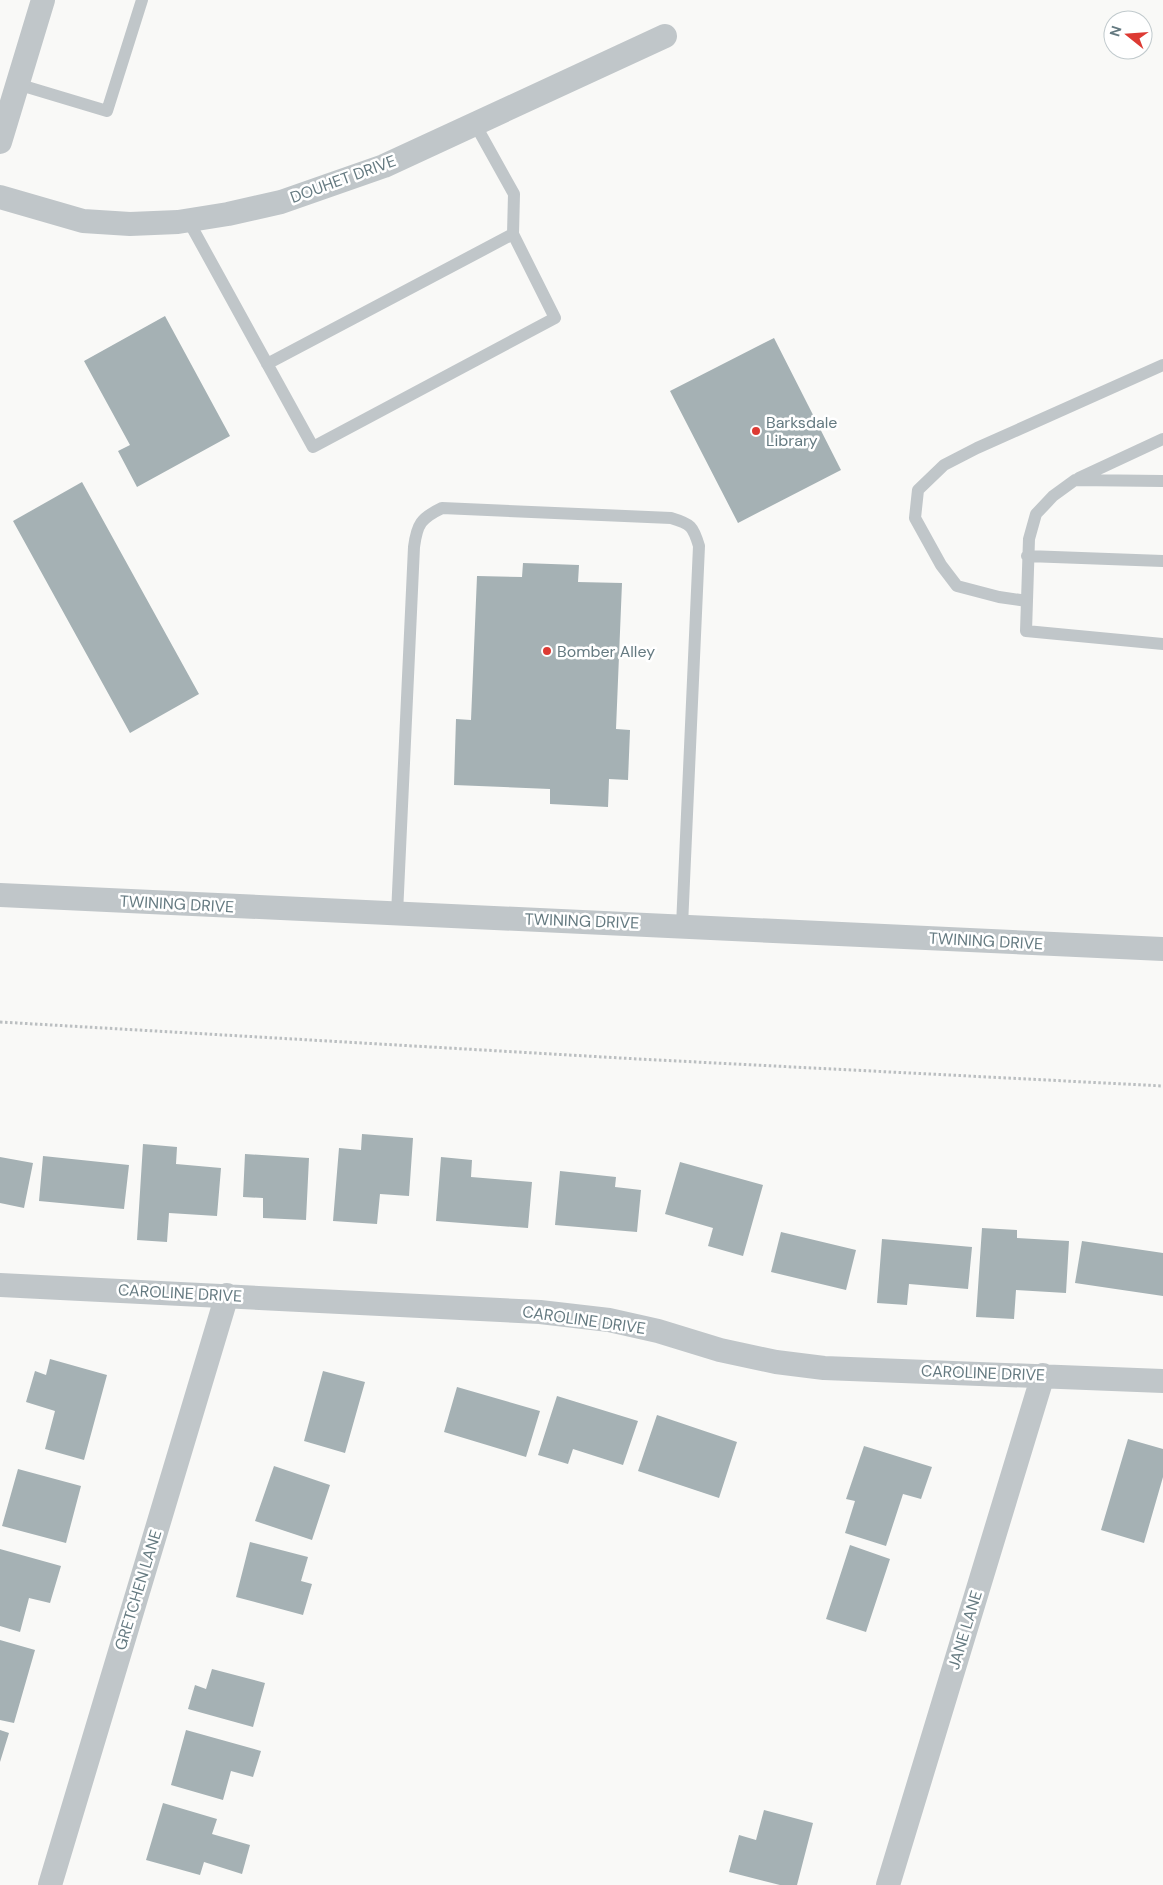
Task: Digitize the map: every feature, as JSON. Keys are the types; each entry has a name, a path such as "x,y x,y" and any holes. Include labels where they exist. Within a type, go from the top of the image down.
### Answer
{"street":[{"path":"0,142 43,0"},
{"name":"DOUHET DRIVE","path":"0,197 83,220 130,224 188,220 228,214 281,202 384,166 665,36"},
{"name":"TWINING DRIVE","path":"0,895 1163,949"},
{"name":"CAROLINE DRIVE","path":"0,1285 540,1312 609,1320 658,1331 720,1350 776,1362 824,1368 1163,1381"},
{"name":"GRETCHEN LANE","path":"50,1885 227,1296"},
{"name":"JANE LANE","path":"888,1885 1043,1375"}],"lane":[{"path":"17,84 107,111 142,0"},
{"path":"188,220 313,447 555,318 513,234 514,194 475,124"},
{"path":"267,364 513,234"},
{"path":"1027,601 1000,597 957,586 940,565 915,518 918,490 944,466 977,448 1163,366"},
{"path":"1163,439 1075,480 1053,496 1036,514 1029,539 1027,556 1026,632 1163,644"},
{"path":"1075,480 1163,481"},
{"path":"397,914 414,547 417,529 426,516 442,508 671,518 683,522 694,530 699,546 682,926"},
{"path":"1027,556 1163,561"}],"path":[{"path":"0,1022 1163,1086"}],"building":[{"path":"165,316 230,436 137,487 118,451 130,445 84,361"},
{"name":"Barksdale Library","path":"774,338 841,470 738,523 670,391"},
{"path":"82,482 199,694 130,733 13,521"},
{"name":"Bomber Alley","path":"523,563 579,565 578,582 622,583 616,729 630,730 628,780 609,779 608,807 550,804 550,789 454,785 456,719 471,720 477,576 522,577"},
{"path":"362,1134 413,1138 409,1196 380,1194 377,1224 333,1221 339,1148 361,1150"},
{"path":"143,1144 177,1147 176,1164 221,1168 217,1216 169,1213 167,1242 137,1240"},
{"path":"245,1154 309,1158 306,1220 263,1218 263,1198 243,1197"},
{"path":"43,1156 129,1165 124,1209 39,1201"},
{"path":"0,1157 33,1163 24,1208 0,1203"},
{"path":"441,1157 472,1160 471,1177 532,1182 528,1228 436,1221"},
{"path":"680,1162 763,1185 743,1256 708,1246 713,1228 665,1214"},
{"path":"560,1171 616,1177 615,1187 641,1190 637,1232 555,1225"},
{"path":"982,1228 1017,1230 1017,1238 1069,1241 1066,1293 1016,1290 1014,1319 976,1317"},
{"path":"781,1232 856,1250 846,1290 771,1272"},
{"path":"882,1239 972,1247 968,1289 909,1284 907,1305 877,1303"},
{"path":"1082,1241 1163,1253 1163,1296 1075,1283"},
{"path":"50,1359 107,1375 84,1460 45,1449 55,1411 26,1402 35,1371 46,1375"},
{"path":"323,1371 365,1382 345,1453 304,1441"},
{"path":"457,1387 540,1411 526,1457 444,1432"},
{"path":"557,1396 638,1421 623,1465 573,1449 568,1464 538,1455"},
{"path":"657,1415 737,1442 719,1498 638,1471"},
{"path":"1128,1439 1163,1449 1163,1477 1144,1543 1101,1530"},
{"path":"864,1446 932,1467 921,1499 903,1494 886,1546 845,1533 855,1501 846,1499"},
{"path":"274,1466 330,1485 312,1540 255,1521"},
{"path":"18,1469 81,1486 66,1543 2,1526"},
{"path":"250,1542 308,1557 301,1581 312,1584 303,1615 236,1597"},
{"path":"850,1545 890,1559 866,1632 826,1619"},
{"path":"0,1549 61,1566 50,1603 29,1598 20,1632 0,1626"},
{"path":"0,1640 35,1650 14,1723 0,1720"},
{"path":"212,1669 265,1683 253,1727 188,1709 195,1685 206,1689"},
{"path":"0,1730 9,1733 0,1762"},
{"path":"186,1730 261,1751 253,1777 231,1771 223,1800 171,1785"},
{"path":"163,1803 217,1819 212,1834 250,1845 242,1874 204,1862 200,1875 146,1860"},
{"path":"764,1810 813,1823 797,1885 780,1885 729,1872 739,1835 756,1840"}],"place":[{"name":"Barksdale Library","path":"756,431"},
{"name":"Bomber Alley","path":"547,651"}]}
